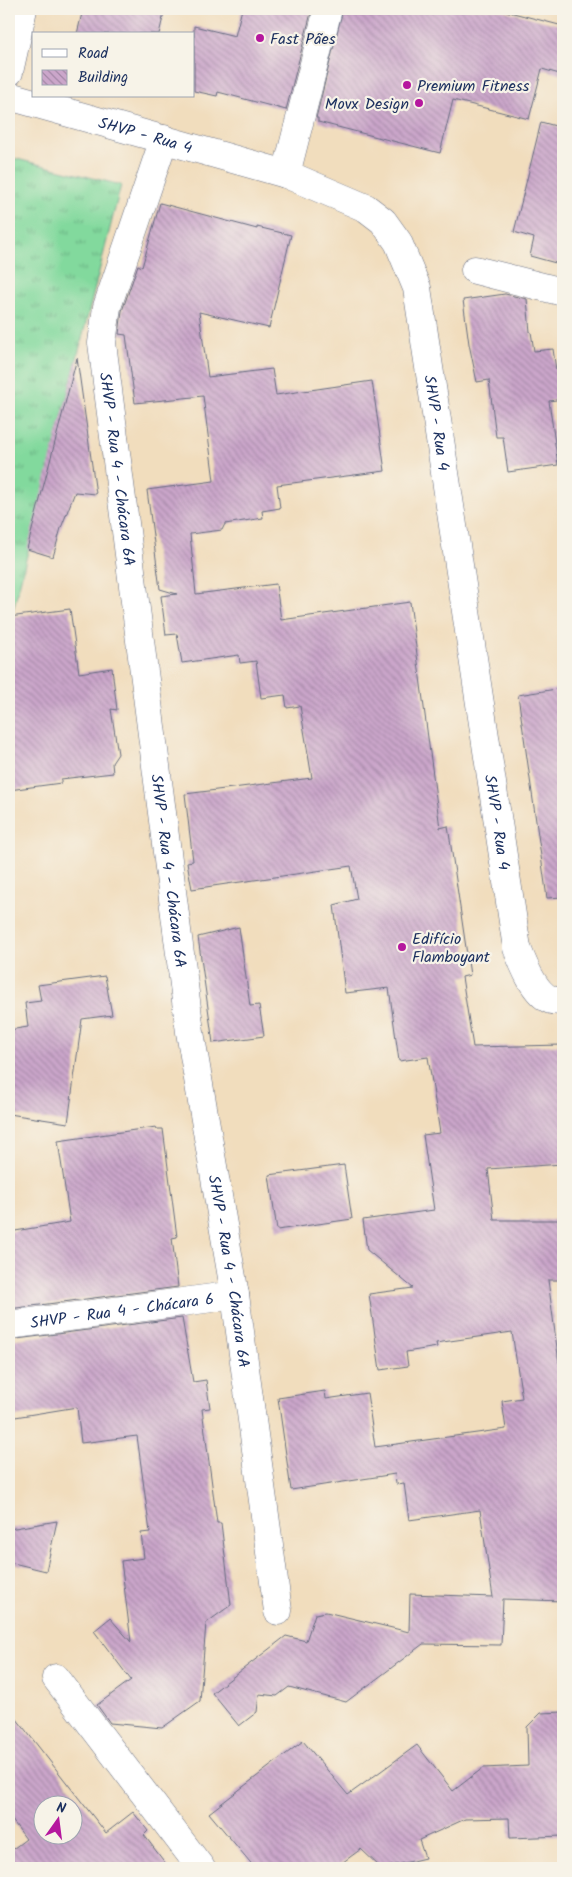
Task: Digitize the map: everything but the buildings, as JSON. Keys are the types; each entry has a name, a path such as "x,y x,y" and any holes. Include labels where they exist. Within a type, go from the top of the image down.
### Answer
{"street":[{"path":"9,72 23,9"},
{"path":"286,174 328,9"},
{"name":"SHVP - Rua 4","path":"9,96 286,174 366,208 383,221 398,242 417,288 517,948 526,973 539,989 550,1000 563,1001"},
{"name":"SHVP - Rua 4 - Chácara 6A","path":"164,139 107,307 102,343 190,1032 235,1296 278,1611"},
{"path":"475,270 563,292"},
{"name":"SHVP - Rua 4 - Chácara 6","path":"9,1325 235,1296"},
{"path":"56,1678 201,1868"}],"green space":[{"path":"9,157 121,185 9,626"}],"place":[{"name":"Fast Pães","path":"260,38"},
{"name":"Premium Fitness","path":"407,85"},
{"name":"Movx Design","path":"419,103"},
{"name":"Edifício Flamboyant","path":"402,947"}]}
